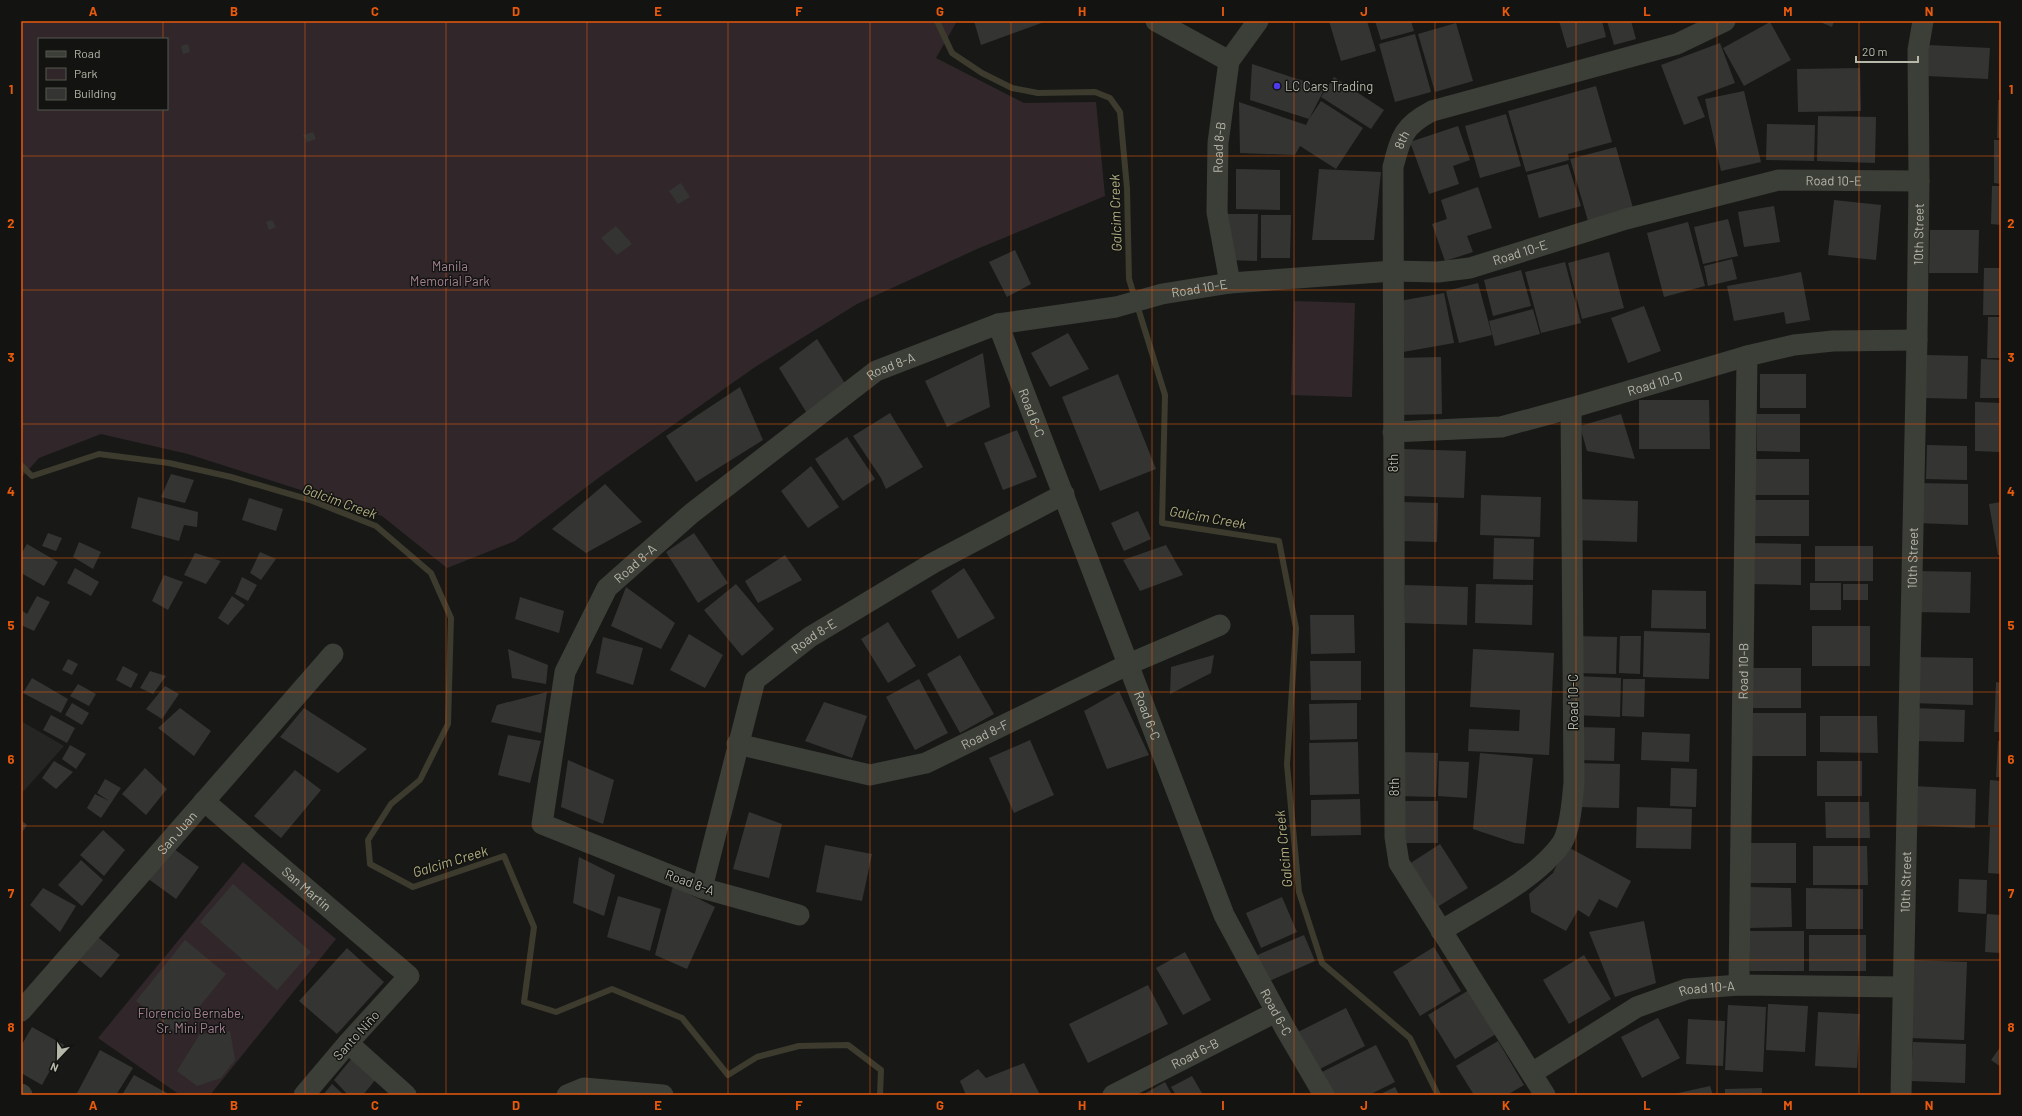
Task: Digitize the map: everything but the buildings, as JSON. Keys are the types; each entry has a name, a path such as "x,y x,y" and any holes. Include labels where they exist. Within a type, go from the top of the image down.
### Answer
{"street":[{"path":"1156,21 1229,61"},
{"name":"Road 8-B","path":"1230,283 1217,212 1218,143 1229,61 1258,21"},
{"name":"8th","path":"1545,1095 1399,863 1395,837 1393,168 1400,141 1414,120 1432,111 1677,44 1725,21"},
{"name":"10th Street","path":"1901,1095 1917,340 1919,181 1918,50 1923,21"},
{"name":"Road 10-E","path":"1116,307 1162,294 1230,283 1393,271 1438,272 1470,268 1626,219 1779,180 1919,181"},
{"name":"Road 8-A","path":"800,915 702,888 542,824 565,672 607,588 692,513 876,371 998,324 1116,307"},
{"name":"Road 6-C","path":"998,324 1224,915 1276,1012 1324,1095"},
{"name":"Road 10-D","path":"1393,432 1501,427 1747,356 1794,345 1833,341 1917,340"},
{"name":"Road 10-B","path":"1739,985 1747,356"},
{"name":"Road 10-C","path":"1441,931 1534,873 1562,842 1571,814 1574,783 1571,408"},
{"name":"Road 8-E","path":"702,888 737,744 755,680 810,636 933,563 1064,494"},
{"name":"Road 8-F","path":"737,744 870,776 926,763 1129,664 1220,625"},
{"name":"San Juan","path":"21,1011 333,654"},
{"name":"San Martin","path":"204,801 409,976"},
{"name":"Santo Niño","path":"304,1095 348,1042 409,976"},
{"name":"Road 10-A","path":"1532,1073 1637,1007 1687,989 1739,985 1903,987"},
{"name":"Road 6-B","path":"1113,1095 1276,1012"},
{"path":"348,1042 406,1095"},
{"path":"567,1095 584,1088 663,1095"}],"shaded area":[{"path":"21,721 64,746 21,794"}],"green space":[{"name":"Manila Memorial Park","path":"21,21 957,21 936,58 1024,103 1096,102 1105,196 977,249 857,304 755,367 601,476 515,541 447,568 382,516 188,454 101,434 39,458 21,478"},
{"path":"1294,301 1355,303 1352,397 1291,395"},
{"name":"Florencio Bernabe, Sr. Mini Park","path":"243,862 336,939 210,1095 180,1095 98,1038"}],"waterway":[{"name":"Galcim Creek","path":"937,21 952,53 982,73 1012,88 1038,93 1095,92 1110,98 1120,112 1127,188 1129,279 1165,395 1162,523 1279,541 1296,628 1287,765 1299,892 1322,963 1410,1038 1438,1095"},
{"name":"Galcim Creek","path":"21,465 32,476 99,454 169,463 231,477 310,500 376,526 431,573 451,618 448,724 420,780 391,804 368,840 370,864 413,887 504,856 534,927 524,1002 556,1012 612,989 682,1018 728,1075 757,1057 799,1046 848,1045 881,1070 880,1095"}],"place":[{"name":"LC Cars Trading","path":"1277,86"}]}
